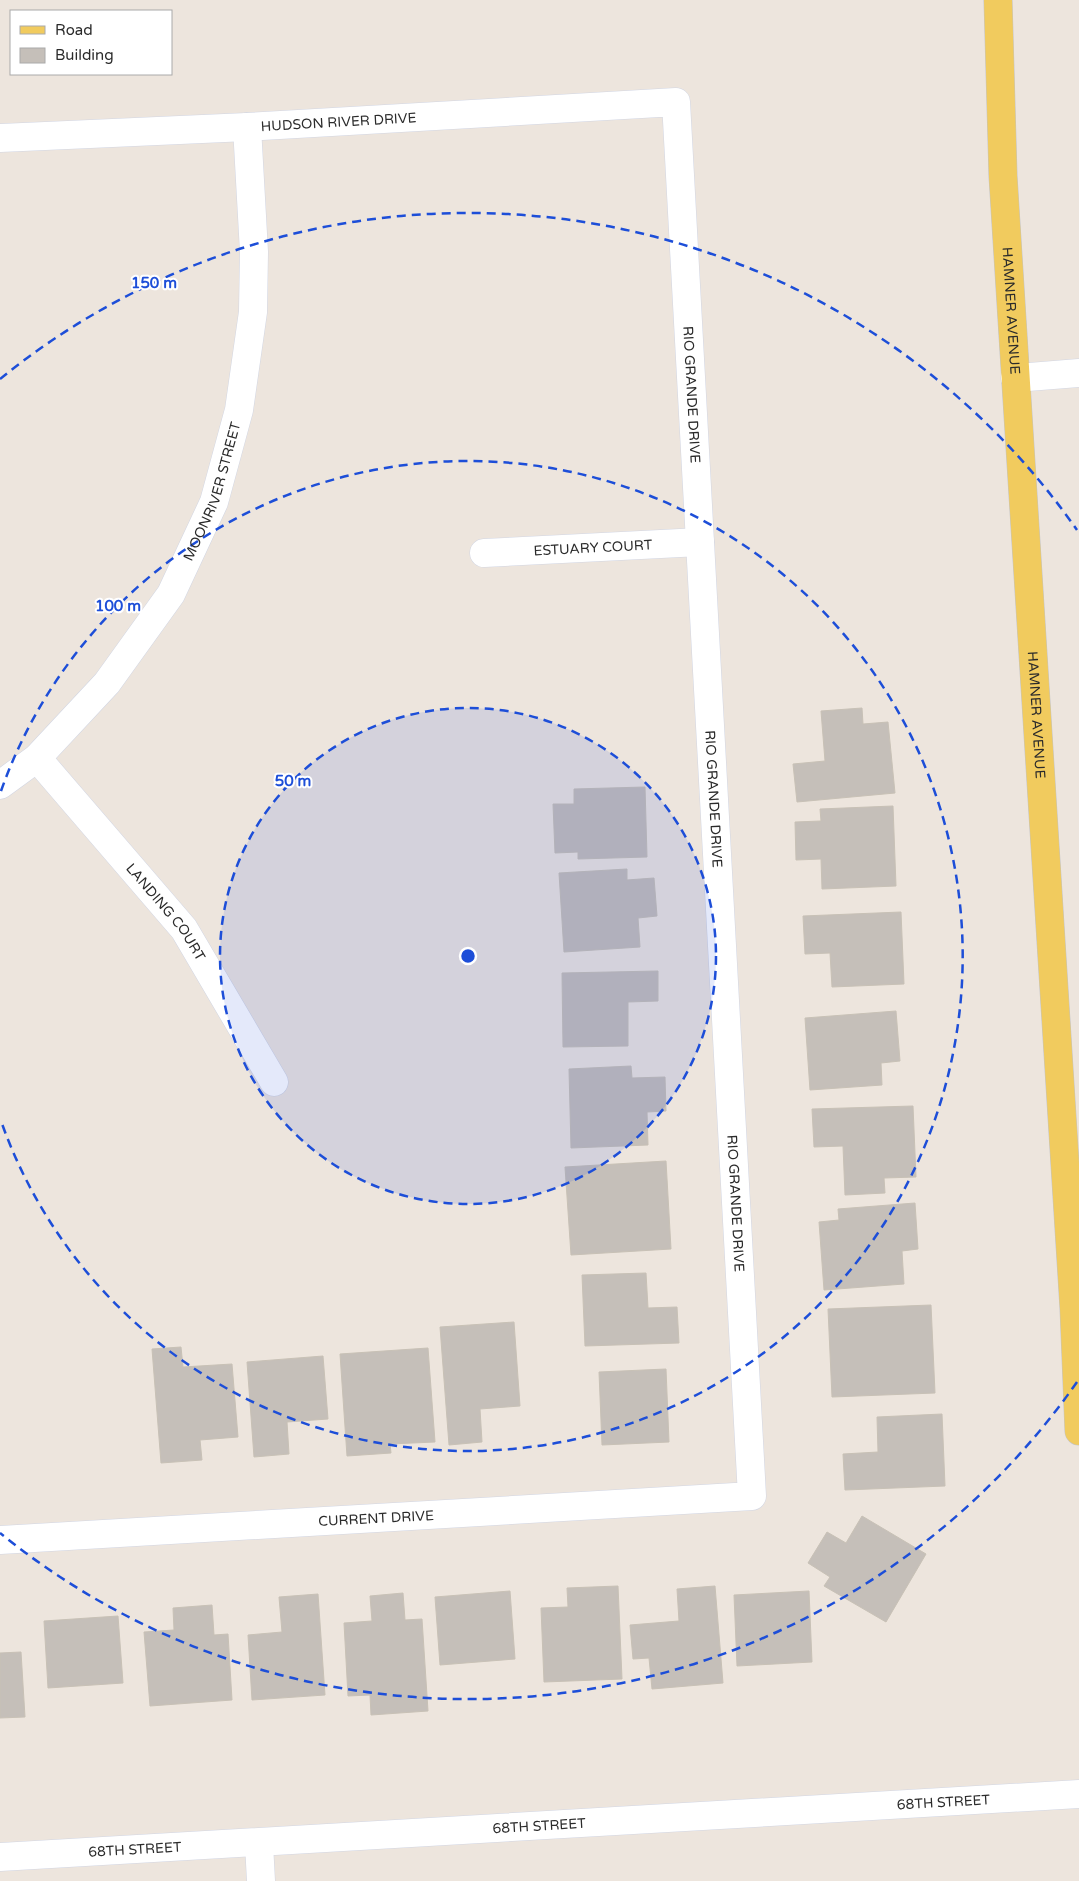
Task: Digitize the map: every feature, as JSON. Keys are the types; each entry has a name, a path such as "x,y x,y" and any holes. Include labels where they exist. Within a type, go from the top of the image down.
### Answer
{"main road":[{"name":"HAMNER AVENUE","path":"998,0 1003,176 1074,1308 1079,1431"}],"street":[{"name":"HUDSON RIVER DRIVE","path":"0,138 247,127 676,102"},
{"name":"RIO GRANDE DRIVE","path":"676,102 752,1496"},
{"name":"MOONRIVER STREET","path":"0,785 37,758 107,683 172,594 214,502 239,410 253,312 254,252 247,127"},
{"path":"1015,378 1079,373"},
{"name":"ESTUARY COURT","path":"484,553 700,542"},
{"name":"LANDING COURT","path":"37,758 184,929 274,1082"},
{"name":"CURRENT DRIVE","path":"0,1540 752,1496"},
{"name":"68TH STREET","path":"0,1857 260,1844 1079,1794"},
{"path":"260,1844 261,1881"}],"building":[{"path":"862,708 863,724 888,722 895,793 797,802 793,764 825,761 821,711"},
{"path":"645,787 647,857 578,859 578,852 555,853 553,804 574,804 574,789"},
{"path":"893,806 896,886 822,889 821,859 796,860 795,822 821,821 820,809"},
{"path":"627,869 627,880 654,878 657,916 638,918 640,947 564,952 559,873"},
{"path":"901,912 904,984 832,987 830,953 805,954 803,916"},
{"path":"658,971 658,1001 628,1002 628,1046 563,1047 562,973"},
{"path":"896,1011 900,1061 881,1063 882,1085 810,1090 805,1018"},
{"path":"631,1066 632,1078 665,1077 666,1111 647,1112 648,1145 571,1148 569,1069"},
{"path":"913,1106 916,1177 884,1178 885,1193 845,1195 843,1146 814,1147 812,1109"},
{"path":"666,1161 671,1249 571,1255 565,1167"},
{"path":"915,1203 918,1249 902,1251 904,1284 824,1290 819,1222 839,1220 838,1209"},
{"path":"646,1273 648,1308 677,1307 679,1343 585,1346 582,1275"},
{"path":"931,1305 935,1393 832,1397 828,1309"},
{"path":"514,1322 520,1406 480,1409 482,1442 449,1445 440,1327"},
{"path":"181,1347 183,1367 232,1364 238,1437 200,1440 202,1460 161,1463 152,1349"},
{"path":"428,1348 435,1442 390,1444 391,1453 347,1456 340,1354"},
{"path":"323,1356 328,1419 287,1422 289,1454 254,1457 247,1362"},
{"path":"666,1369 669,1442 602,1445 599,1372"},
{"path":"942,1414 945,1486 845,1490 843,1454 878,1452 877,1417"},
{"path":"862,1516 926,1554 886,1622 824,1586 830,1577 808,1563 827,1532 846,1543"},
{"path":"618,1586 622,1679 544,1682 541,1608 568,1607 567,1588"},
{"path":"715,1586 723,1683 652,1689 649,1658 633,1659 630,1625 679,1621 677,1589"},
{"path":"510,1591 515,1659 440,1665 435,1597"},
{"path":"809,1591 812,1662 737,1666 734,1595"},
{"path":"403,1593 405,1620 422,1619 428,1711 371,1715 370,1695 348,1696 344,1623 372,1621 370,1596"},
{"path":"318,1594 325,1695 252,1700 248,1635 282,1632 279,1597"},
{"path":"212,1605 214,1635 228,1634 232,1700 150,1706 144,1632 174,1630 173,1608"},
{"path":"118,1616 123,1683 48,1688 44,1621"},
{"path":"21,1652 25,1717 0,1718 0,1653"}]}
